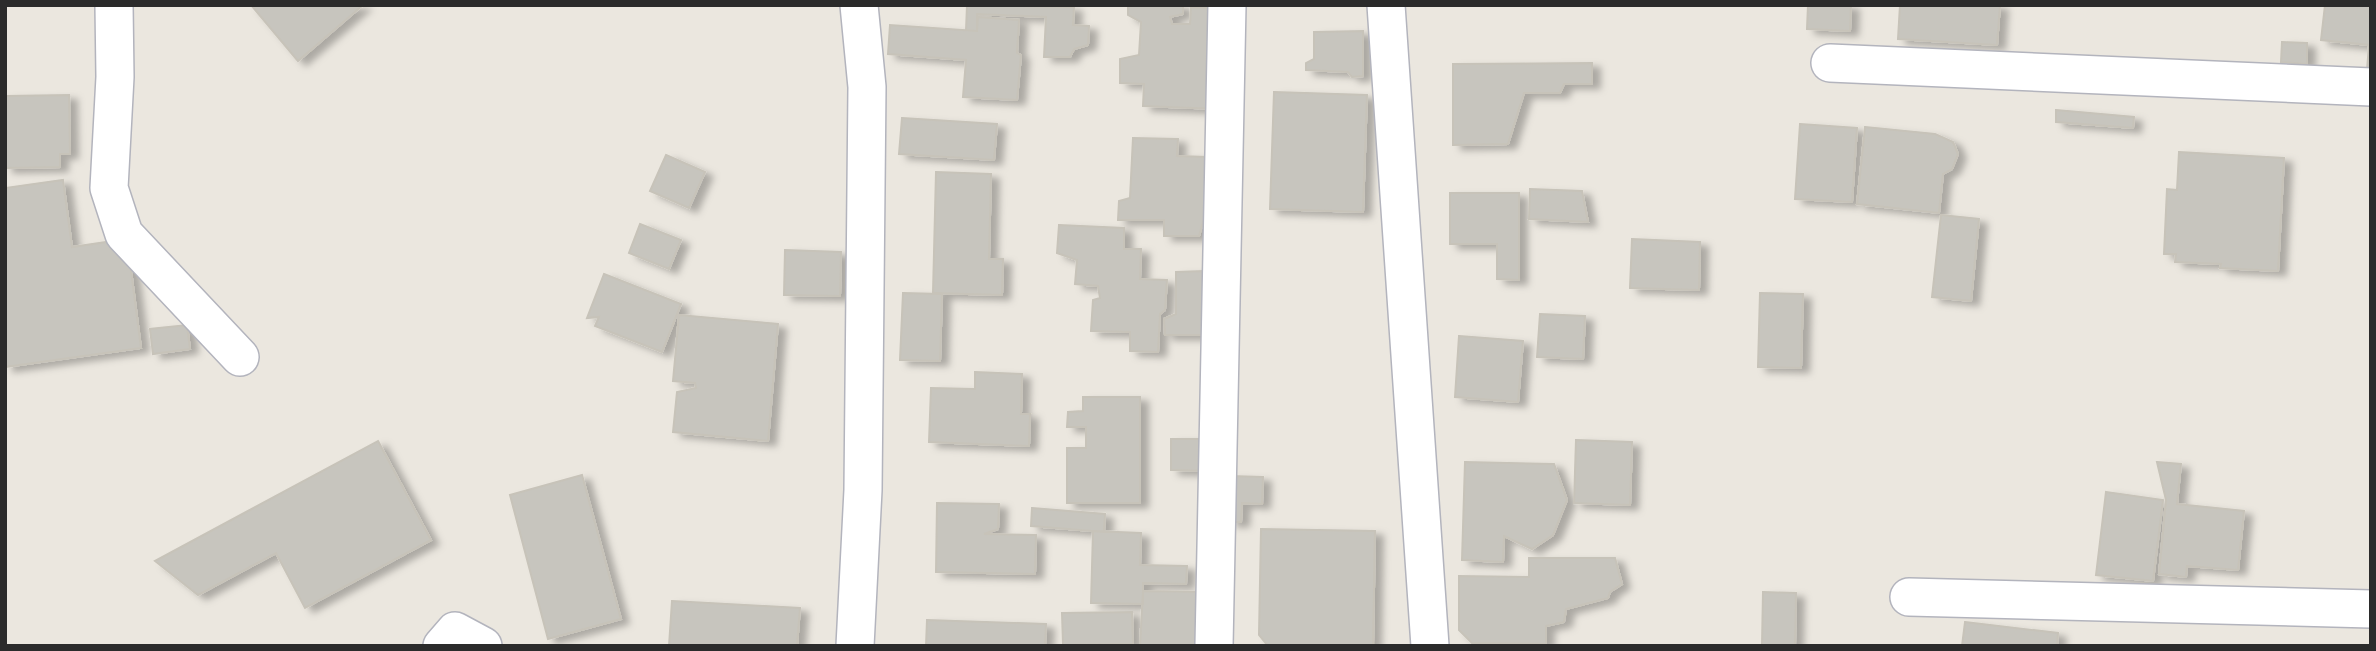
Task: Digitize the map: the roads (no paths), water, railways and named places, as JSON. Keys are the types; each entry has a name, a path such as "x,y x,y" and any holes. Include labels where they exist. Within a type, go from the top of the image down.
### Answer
{"street":[{"path":"114,5 115,78 109,188 124,234 240,357"},
{"path":"855,646 863,490 867,87 859,5"},
{"path":"1214,646 1227,5"},
{"path":"1387,5 1430,646"},
{"path":"1830,63 2371,87"},
{"path":"1909,597 2371,609"},
{"path":"442,646 455,631 483,646"}]}
